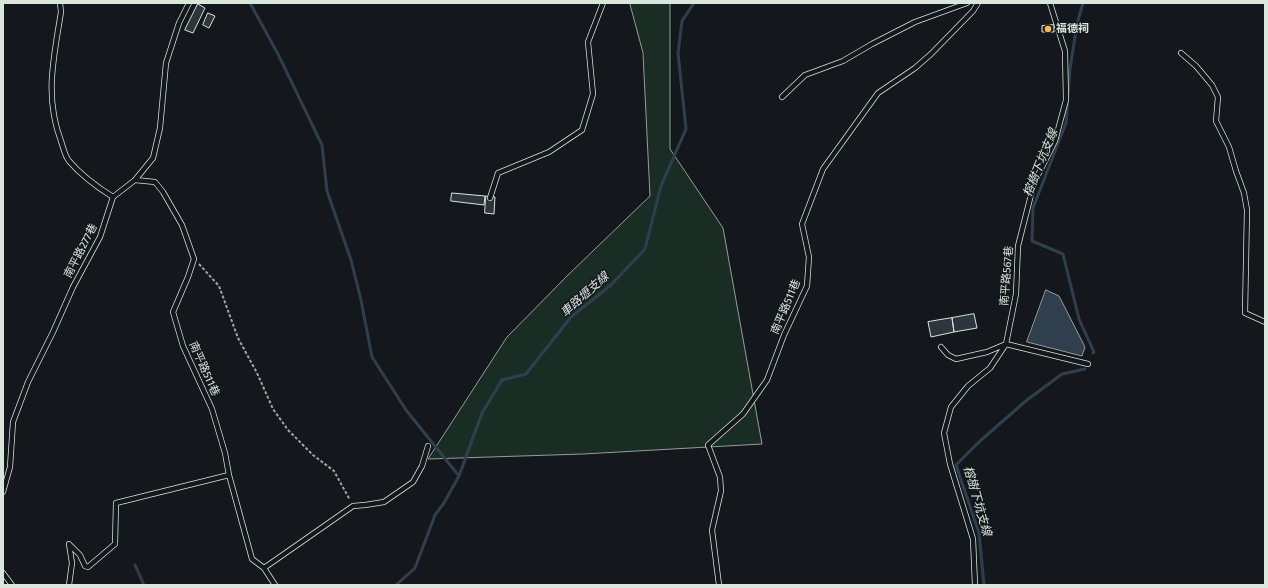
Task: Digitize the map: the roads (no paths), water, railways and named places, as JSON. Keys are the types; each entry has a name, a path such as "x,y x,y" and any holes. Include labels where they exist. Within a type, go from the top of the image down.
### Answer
{"lane":[{"path":"60,3 61,12 51,76 52,102 57,131 68,160 94,184 113,197 135,180 153,158 160,128 166,63 179,23 189,3"},
{"path":"490,198 498,173 549,152 582,130 593,94 588,42 603,3"},
{"path":"782,98 805,75 843,61 915,22 967,3"},
{"name":"南平路511巷","path":"719,585 712,530 721,491 720,477 708,445 743,414 766,380 784,335 807,286 810,257 802,224 822,169 878,93 915,68 931,54 973,11 978,3"},
{"name":"南平路567巷","path":"975,585 973,539 950,464 944,433 952,407 968,386 990,368 1006,344 1016,294 1018,246 1034,183 1055,141 1066,100 1065,51 1050,3"},
{"path":"1181,53 1196,66 1212,85 1218,97 1216,121 1229,147 1244,193 1247,210 1245,313 1265,322"},
{"name":"南平路511巷","path":"135,180 155,182 163,192 182,225 194,259 173,312 184,346 212,409 225,453 229,475 252,559 264,568 275,585"},
{"name":"南平路277巷","path":"3,492 10,467 13,422 23,395 73,287 100,237 113,197"},
{"path":"941,347 948,355 956,359 987,352 1006,344 1088,364"},
{"path":"264,568 353,506 384,502 413,482 422,466 428,446"},
{"path":"69,585 72,563 70,544 80,554 85,566 88,567 115,544 116,503 229,475"},
{"path":"3,574 12,585"}],"water":[{"path":"1046,290 1059,296 1085,347 1082,356 1027,342"}],"waterway":[{"path":"250,3 278,54 322,145 327,191 351,260 361,300 372,357 406,410 459,476"},
{"name":"車路壢支線","path":"396,585 415,568 435,515 444,503 459,476 482,413 502,380 526,374 571,317 611,285 645,249 661,186 686,129 678,53 682,21 694,3"},
{"name":"榕樹下坑支線","path":"1083,3 1077,24 1070,69 1066,123 1033,208 1032,241 1063,254 1079,319 1094,352 1093,353"},
{"name":"榕樹下坑支線","path":"984,585 979,533 956,465 980,441 1027,400 1062,374 1085,369"},
{"path":"135,565 144,585"}],"place":[{"name":"福德祠","path":"1048,29"}]}
